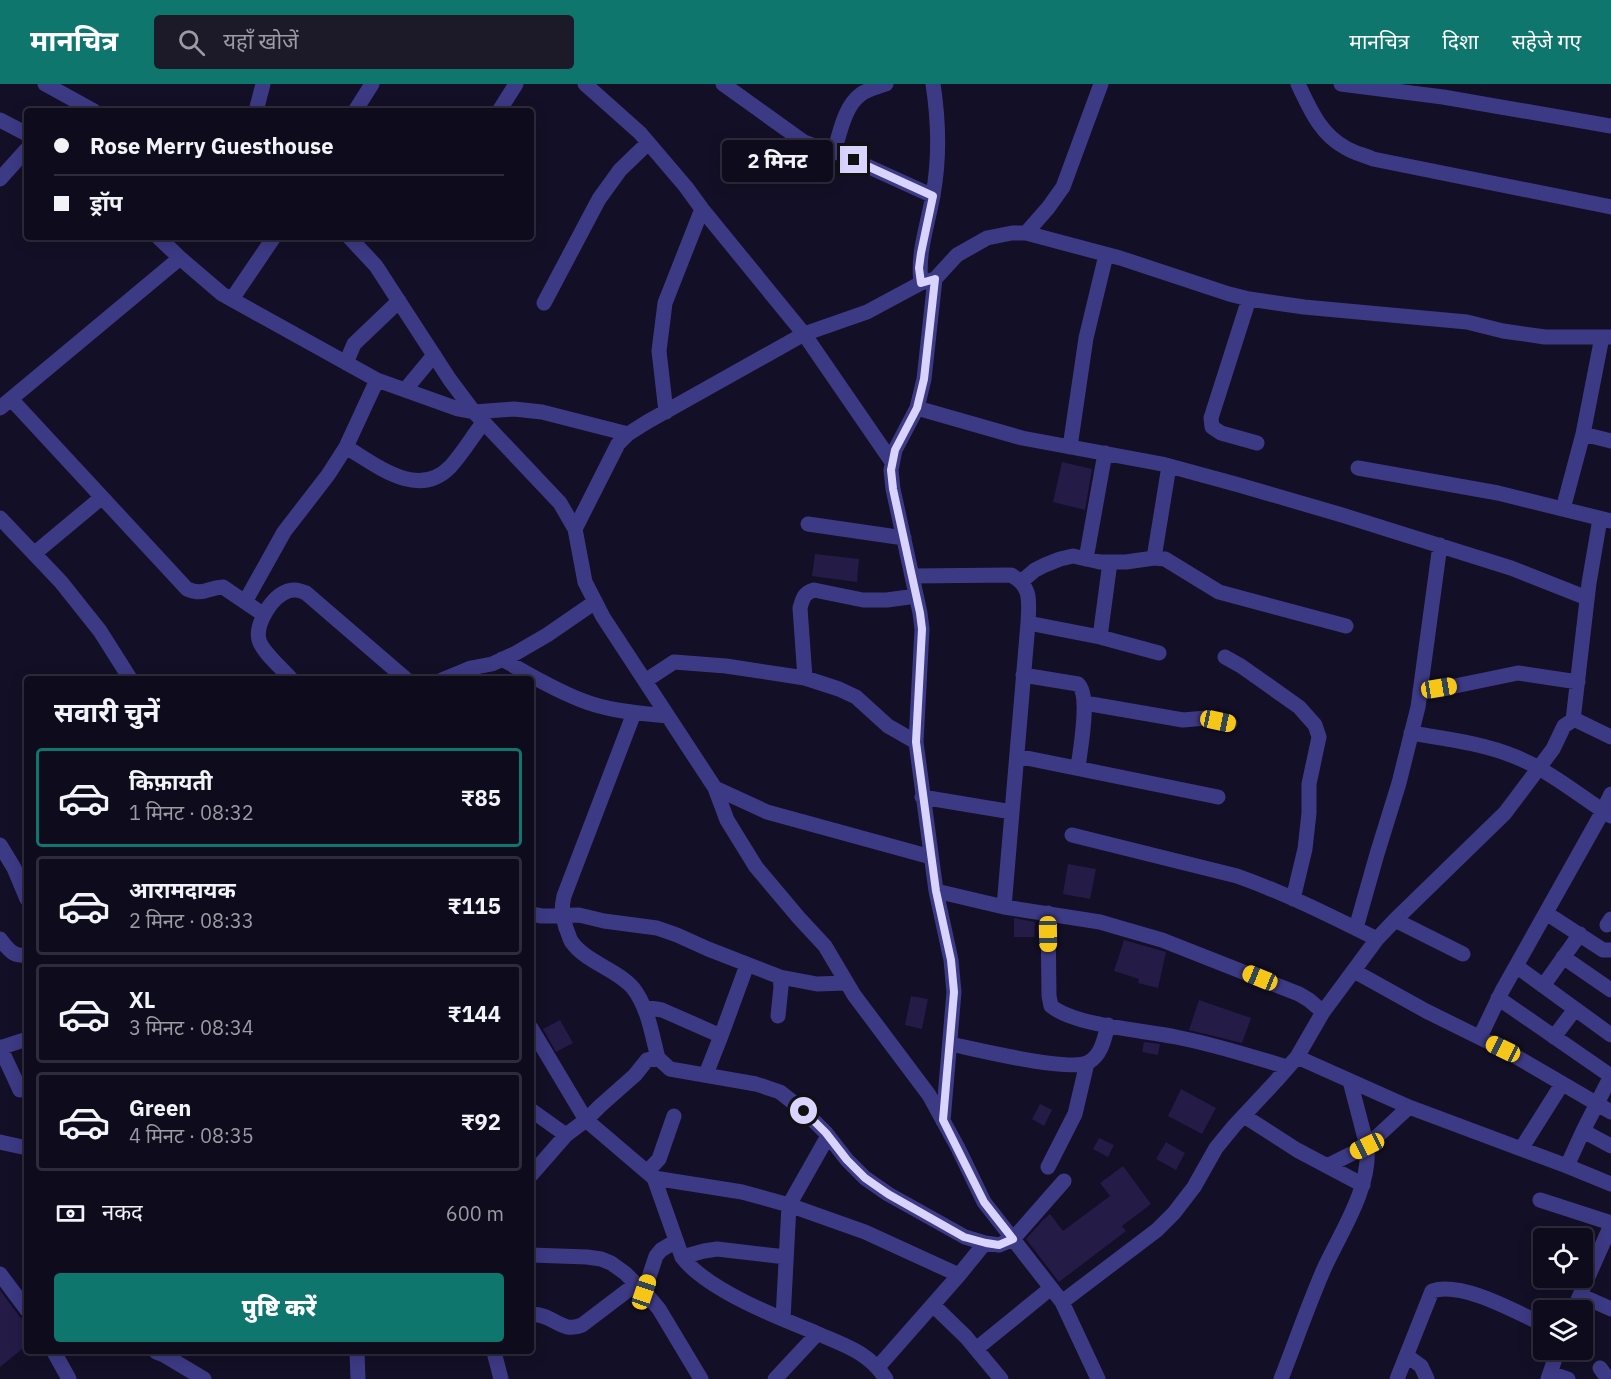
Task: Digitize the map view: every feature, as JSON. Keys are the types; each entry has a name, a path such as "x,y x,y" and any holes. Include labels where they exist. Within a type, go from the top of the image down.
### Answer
{"street":[{"path":"45,84 89,108"},
{"path":"257,108 263,84"},
{"path":"357,108 372,84"},
{"path":"501,108 516,84"},
{"path":"585,84 640,133 686,187 804,334 892,462"},
{"path":"723,84 804,142 834,151 933,196"},
{"path":"834,151 852,102 869,89 886,84"},
{"path":"933,84 939,132 938,159 919,268 928,281 924,379 917,408 895,450 891,470 922,629 916,742 936,891 951,960 954,992 943,1120"},
{"path":"1026,233 1063,187 1101,84"},
{"path":"1298,84 1317,121 1330,137 1347,149 1373,159 1611,207"},
{"path":"1341,84 1454,91 1611,126"},
{"path":"0,120 24,132"},
{"path":"544,303 599,199 620,170 648,144"},
{"path":"0,179 24,152"},
{"path":"666,412 659,351 665,303 702,209"},
{"path":"574,529 618,444 628,434 804,334 867,312 928,281 957,255 987,238 1012,233 1026,233 1106,255 1249,299 1304,307 1467,322 1503,331 1545,336 1606,337 1563,509"},
{"path":"167,240 180,258 222,294 377,380 478,417 514,409 530,410 628,434"},
{"path":"232,299 272,240"},
{"path":"352,240 376,266 478,417 560,503 574,529 585,582 595,602 715,788 727,820 756,867 825,946 854,995 929,1095 984,1202 1062,1302 1098,1379"},
{"path":"1070,447 1086,338 1106,255"},
{"path":"180,258 5,404 101,498 187,590 196,593 223,587 264,615"},
{"path":"1249,299 1211,418 1212,427 1221,433 1257,443"},
{"path":"346,363 354,344 399,301"},
{"path":"405,390 434,355"},
{"path":"245,602 284,532 328,475 346,447 377,380"},
{"path":"917,408 1022,438 1169,465 1440,545 1511,568 1587,598"},
{"path":"346,447 403,479 419,482 431,480 449,467 478,417"},
{"path":"1583,434 1611,441"},
{"path":"1086,559 1105,453"},
{"path":"1154,558 1169,465"},
{"path":"1062,1302 1157,1230 1194,1187 1216,1148 1292,1062 1323,1012 1377,939 1505,813 1553,749 1564,726 1573,720 1587,598 1606,520 1498,493 1358,468"},
{"path":"34,553 101,498"},
{"path":"0,518 61,582 100,631 128,676"},
{"path":"808,524 904,538"},
{"path":"1356,928 1399,783 1411,733 1420,690 1440,545"},
{"path":"1022,581 1035,570 1073,556 1110,562 1165,559 1219,592 1346,626"},
{"path":"1100,637 1110,562"},
{"path":"912,576 1011,575 1022,581 1027,592 1028,622 1004,907"},
{"path":"288,676 263,648 259,640 264,615 276,599 286,591 296,589 306,593 402,676"},
{"path":"805,678 800,608 803,597 808,592 814,591 863,600 887,600 916,596"},
{"path":"452,676 516,654 547,636 595,602"},
{"path":"1028,622 1159,652"},
{"path":"1225,657 1299,707 1315,725 1318,737 1309,784 1305,849 1293,898"},
{"path":"502,659 532,676"},
{"path":"645,681 674,662 726,666 805,678 839,688 856,698 888,726 916,742"},
{"path":"1420,690 1455,686 1518,673 1578,682"},
{"path":"1023,675 1078,684 1083,688 1085,703 1078,768"},
{"path":"534,677 582,700 616,710 667,716"},
{"path":"1085,703 1183,720 1206,718 1230,723"},
{"path":"634,713 561,909 570,940 578,949 625,979 635,991 644,1007 658,1058 670,1069 756,1083 780,1092 804,1111 865,1178 888,1194 964,1237 999,1245 1013,1239 1064,1181"},
{"path":"1573,720 1611,737"},
{"path":"1411,733 1481,746 1516,757 1539,769 1607,814"},
{"path":"1017,756 1218,797"},
{"path":"715,788 767,812 931,857"},
{"path":"1480,1037 1498,998 1546,913 1607,814 1611,794"},
{"path":"922,797 1012,812"},
{"path":"1072,835 1237,876 1293,898 1377,939"},
{"path":"0,845 24,891"},
{"path":"936,891 1004,907 1100,922 1162,940 1299,994 1323,1012"},
{"path":"1048,913 1049,996 1051,1006 1059,1012 1108,1025 1177,1037 1292,1062 1350,1081 1409,1107 1611,1184"},
{"path":"1546,913 1603,950 1611,950"},
{"path":"534,915 579,915 604,921 657,928 780,977 817,984 846,983"},
{"path":"1395,920 1463,954"},
{"path":"1543,986 1580,934"},
{"path":"0,939 11,953 24,955"},
{"path":"1563,957 1611,990"},
{"path":"706,1074 747,965"},
{"path":"1516,966 1611,1035"},
{"path":"1354,971 1426,1011 1503,1049 1611,1112"},
{"path":"778,1016 780,977"},
{"path":"1498,998 1611,1076 1582,1131 1567,1166"},
{"path":"644,1007 662,1010 721,1036"},
{"path":"1554,1037 1575,1009"},
{"path":"950,1044 1074,1066 1087,1063 1097,1055 1108,1025"},
{"path":"534,1033 586,1120 651,1175 682,1257 689,1267 740,1299 856,1350 882,1373 933,1305 986,1243"},
{"path":"20,1090 0,1048 24,1040"},
{"path":"534,1172 566,1135 586,1120 635,1075 647,1060 658,1058"},
{"path":"1048,1167 1075,1114 1087,1063"},
{"path":"1281,1379 1324,1269 1340,1239 1366,1177 1367,1146 1350,1081"},
{"path":"1521,1149 1562,1084"},
{"path":"1327,1166 1367,1146 1409,1107"},
{"path":"534,1112 566,1135"},
{"path":"651,1175 659,1160 674,1116"},
{"path":"1244,1116 1298,1150 1363,1185"},
{"path":"1582,1131 1611,1146"},
{"path":"783,1319 789,1205 828,1136"},
{"path":"0,1142 24,1147"},
{"path":"651,1175 742,1192 789,1205 864,1232 959,1275"},
{"path":"1540,1200 1609,1220 1578,1300"},
{"path":"534,1314 547,1316 571,1329 582,1325 640,1288 656,1256 676,1241"},
{"path":"682,1257 717,1249 786,1257"},
{"path":"534,1255 600,1259 611,1263 625,1273 659,1309 701,1379"},
{"path":"2,1280 24,1305"},
{"path":"976,1349 1051,1288"},
{"path":"1397,1379 1432,1291 1439,1289 1480,1296 1533,1320"},
{"path":"1580,1295 1611,1309"},
{"path":"933,1305 966,1337 1001,1379"},
{"path":"775,1379 817,1334"},
{"path":"55,1354 69,1379"},
{"path":"357,1354 358,1379"},
{"path":"495,1354 501,1379"},
{"path":"176,1356 204,1379"},
{"path":"1407,1356 1421,1366 1427,1379"},
{"path":"1555,1360 1549,1376 1568,1379"}],"building":[{"path":"1062,462 1092,469 1085,510 1053,502"},
{"path":"815,554 859,559 857,582 812,576"},
{"path":"1068,864 1096,869 1090,899 1063,894"},
{"path":"1014,918 1035,922 1034,937 1014,937"},
{"path":"1124,940 1166,952 1158,988 1138,983 1139,979 1114,971"},
{"path":"911,996 928,999 922,1029 905,1025"},
{"path":"1199,1000 1251,1018 1242,1043 1189,1030"},
{"path":"560,1020 573,1043 556,1052 543,1029"},
{"path":"1144,1042 1160,1044 1158,1055 1142,1052"},
{"path":"1181,1089 1216,1108 1202,1134 1168,1116"},
{"path":"1040,1104 1052,1110 1044,1126 1032,1119"},
{"path":"1099,1138 1114,1145 1108,1157 1093,1149"},
{"path":"1166,1142 1185,1153 1176,1170 1156,1159"},
{"path":"1123,1166 1151,1204 1122,1226 1126,1231 1059,1282 1026,1239 1050,1214 1063,1231 1110,1196 1100,1183"},
{"path":"0,1290 24,1320 24,1347 0,1367"}],"route":[{"path":"804,1111 865,1178 888,1194 964,1237 999,1245 1013,1239 984,1202 943,1120 954,992 951,960 936,891 916,742 922,629 891,470 895,450 917,408 924,379 935,279 921,283 919,268 933,196 854,160"}]}
